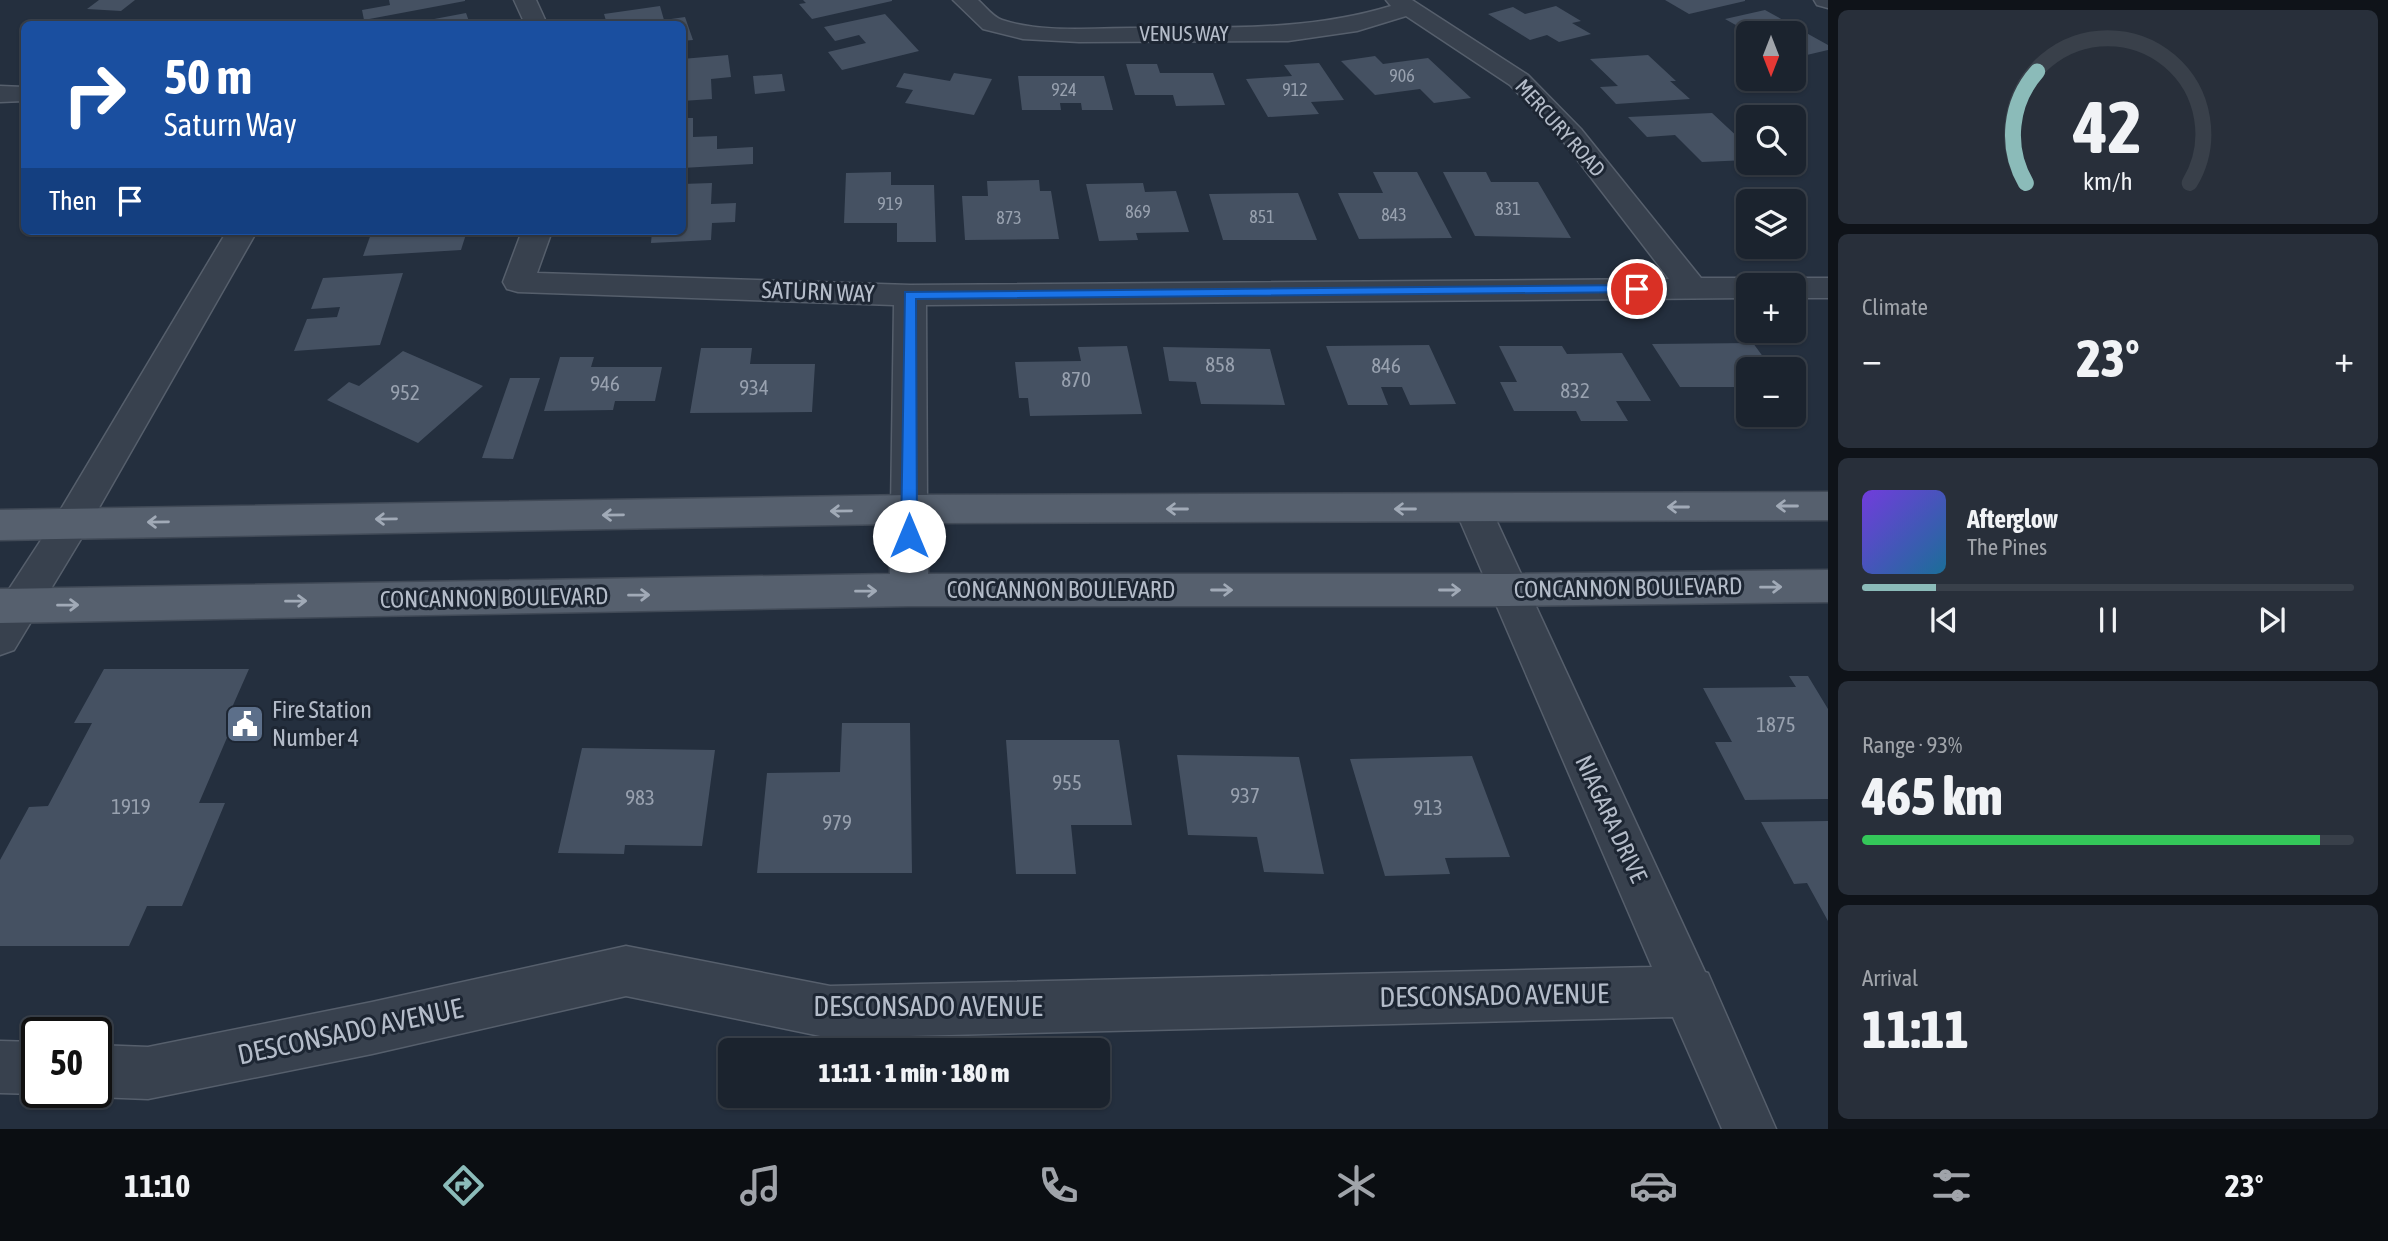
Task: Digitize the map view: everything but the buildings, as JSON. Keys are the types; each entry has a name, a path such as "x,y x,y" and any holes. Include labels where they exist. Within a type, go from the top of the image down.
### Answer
{"main road":[{"path":"0,525 909,509 1828,506"},
{"path":"909,509 909,590"},
{"name":"CONCANNON BOULEVARD","path":"10,606 909,590 1507,590 1828,586"}],"street":[{"path":"525,0 535,21"},
{"name":"VENUS WAY","path":"964,0 991,24 1023,32 1079,35 1288,34 1357,23 1404,4"},
{"name":"MERCURY ROAD","path":"1404,4 1519,80 1572,135 1693,289"},
{"path":"0,94 21,94"},
{"path":"0,638 10,606 71,524 240,235"},
{"name":"SATURN WAY","path":"536,235 518,282 910,295 1736,288"},
{"path":"1806,288 1828,288"},
{"path":"909,509 910,295"},
{"name":"NIAGARA DRIVE","path":"1473,509 1507,590 1690,991 1749,1129"},
{"name":"DESCONSADO AVENUE","path":"112,1072 148,1073 372,1028 626,971 830,1012 1690,991"},
{"path":"0,1067 21,1068"}],"place":[{"name":"Fire Station Number 4","path":"245,724"}],"route":[{"path":"909,536 910,295 1637,289"}]}
